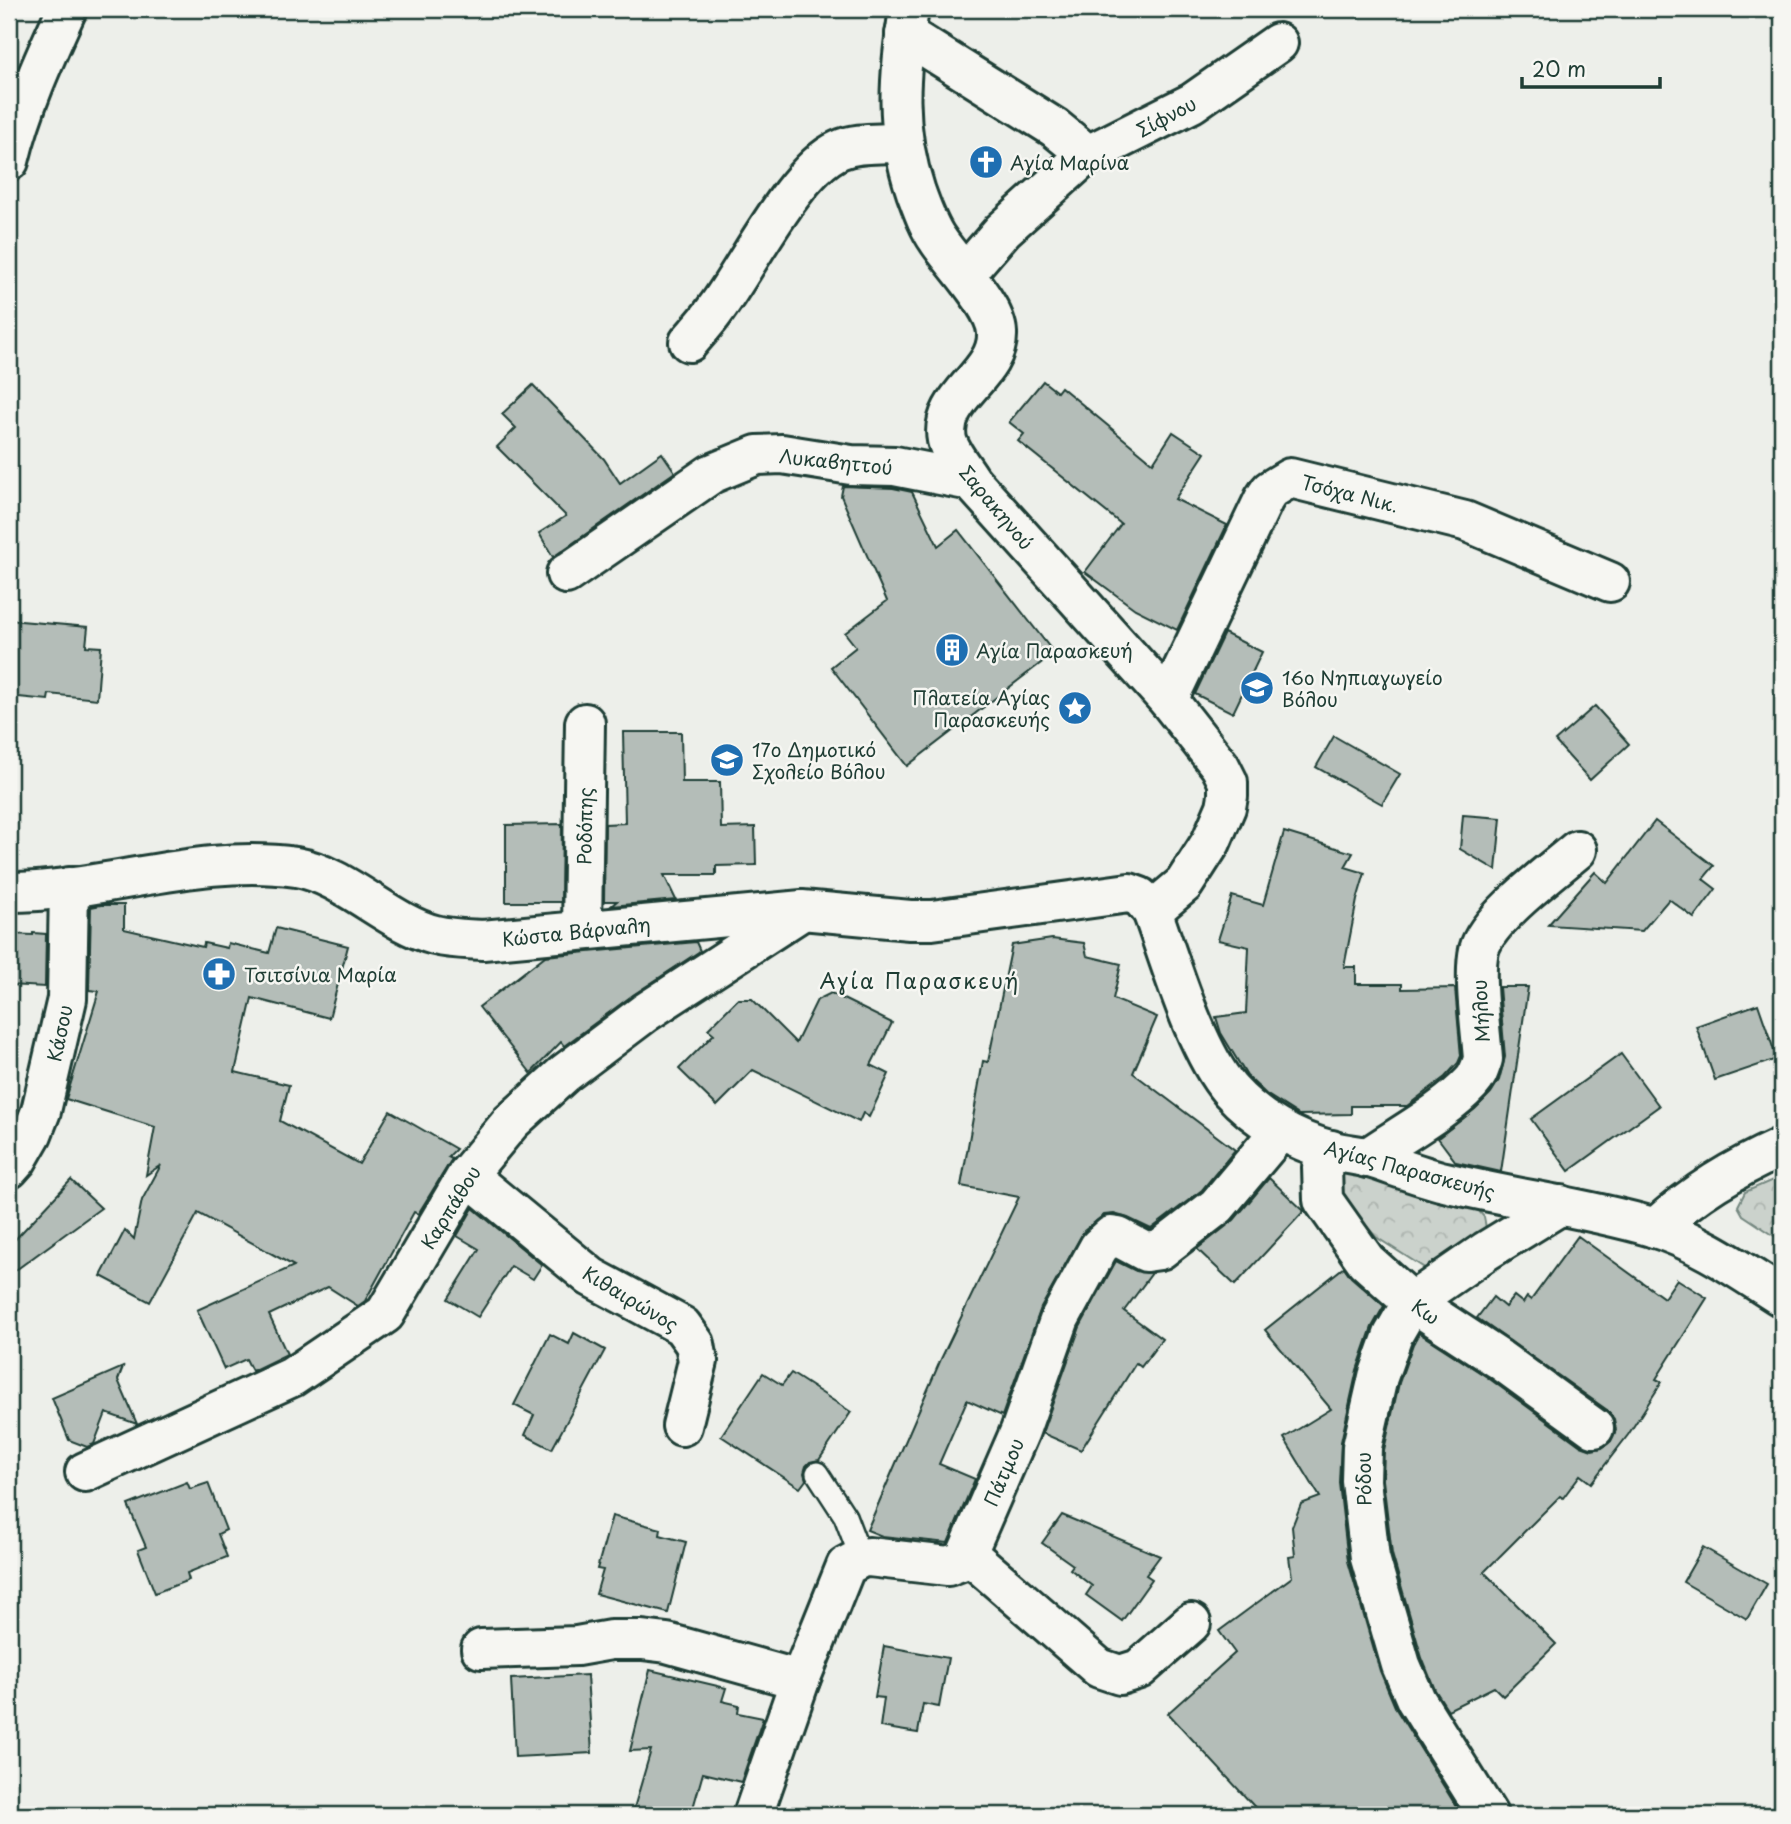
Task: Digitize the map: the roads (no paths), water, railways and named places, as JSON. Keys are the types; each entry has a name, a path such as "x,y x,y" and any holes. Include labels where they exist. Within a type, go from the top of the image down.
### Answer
{"street":[{"path":"11,142 38,70 67,9"},
{"path":"907,22 1055,128 1077,146 1084,157"},
{"name":"Σαρακηνού","path":"907,22 900,68 902,142 906,163 923,211 937,239 992,315 997,332 995,351 950,412 946,423 947,442 971,481 1168,700 1220,766 1228,782 1228,796 1211,842 1184,884 1152,911"},
{"name":"Σίφνου","path":"965,275 1003,230 1084,157 1192,103 1278,43"},
{"path":"689,342 716,309 783,206 819,164 838,150 850,146 902,142"},
{"name":"Λυκαβηττού","path":"566,574 711,474 757,455 782,454 851,465 895,467 971,481"},
{"name":"Τσόχα Νικ.","path":"1168,700 1264,499 1270,490 1290,478 1465,522 1610,582"},
{"name":"Ροδόπης","path":"582,930 585,723"},
{"name":"Μήλου","path":"1349,1154 1450,1102 1472,1083 1483,1059 1477,964 1484,936 1500,917 1577,850"},
{"name":"Κώστα Βάρναλη","path":"9,892 69,887 219,864 263,863 301,868 321,876 416,929 434,935 483,940 802,910 932,920 1129,893 1144,901 1152,911"},
{"name":"Κάσου","path":"9,1169 32,1133 41,1111 67,999 69,887"},
{"name":"Καρπάθου","path":"85,1472 292,1377 385,1314 467,1175 510,1122 565,1073 646,1012 802,910"},
{"name":"Αγίας Παρασκευής","path":"1152,911 1191,1018 1213,1065 1239,1099 1280,1131 1444,1182 1561,1205 1656,1228 1724,1260 1782,1297"},
{"name":"Πάτμου","path":"968,1554 1020,1431 1060,1318 1099,1247 1111,1236 1146,1252 1160,1250 1217,1206 1280,1131"},
{"path":"1656,1228 1681,1204 1713,1181 1782,1147"},
{"name":"Κω","path":"1349,1154 1322,1167 1323,1200 1366,1261 1412,1302 1499,1359 1594,1428"},
{"name":"Κιθαιρώνος","path":"467,1175 591,1277 682,1326 695,1344 698,1361 681,1426"},
{"name":"Ρόδου","path":"1488,1815 1416,1700 1401,1665 1370,1558 1361,1481 1362,1447 1378,1377 1393,1335 1412,1302 1486,1251 1561,1205"},
{"path":"753,1815 800,1680 846,1566 861,1558 869,1556 948,1566 964,1560 968,1554 1100,1668 1120,1675 1139,1669 1191,1623"},
{"path":"481,1649 577,1646 611,1640 642,1640 667,1643 800,1680"}],"lane":[{"path":"817,1473 845,1517 861,1558"}],"place":[{"name":"Αγία Μαρίνα","path":"986,162"},
{"name":"Αγία Παρασκευή","path":"952,650"},
{"name":"16ο Νηπιαγωγείο Βόλου","path":"1257,688"},
{"name":"Πλατεία Αγίας Παρασκευής","path":"1075,708"},
{"name":"17ο Δημοτικό Σχολείο Βόλου","path":"727,760"},
{"name":"Τσιτσίνια Μαρία","path":"219,974"}],"district":[{"name":"Αγία Παρασκευή","path":"920,980"}]}
